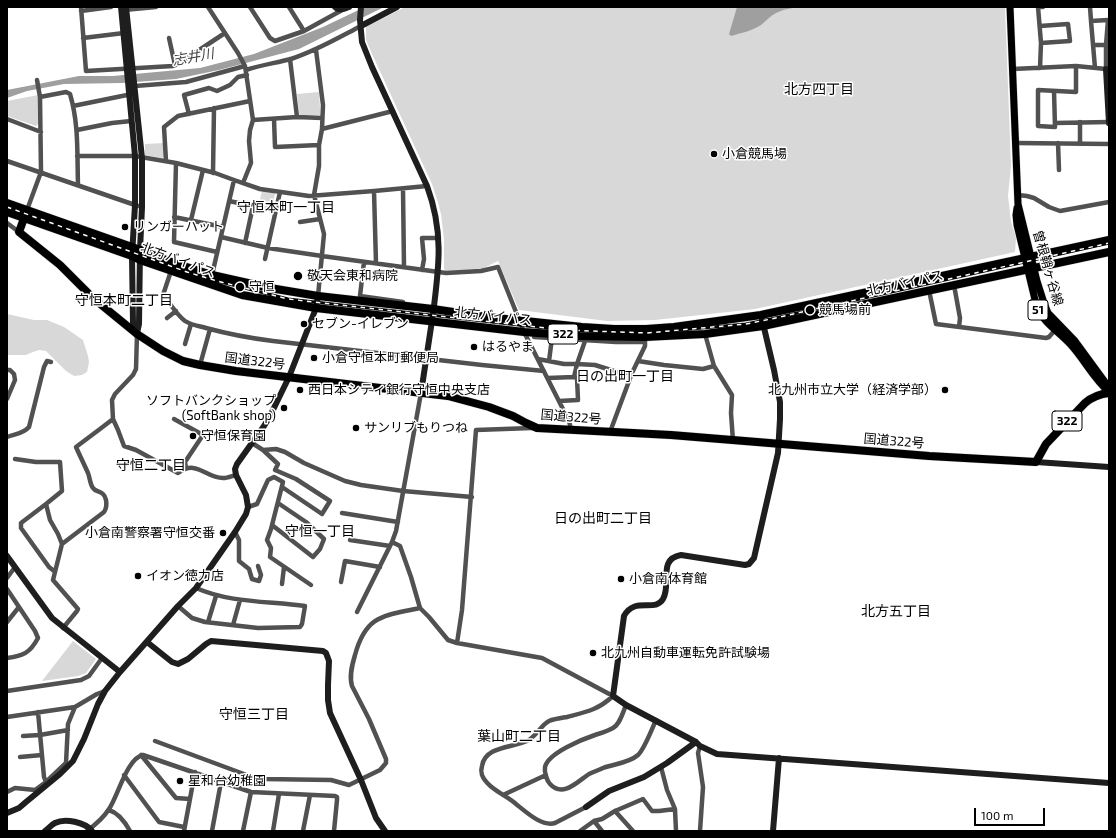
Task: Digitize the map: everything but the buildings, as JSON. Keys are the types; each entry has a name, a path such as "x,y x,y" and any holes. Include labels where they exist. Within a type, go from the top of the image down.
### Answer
{"highway":[{"name":"322","path":"7,203 27,210"},
{"path":"19,232 27,210"},
{"name":"北方バイパス","path":"27,210 136,248 174,263 212,275 275,290 646,336 674,327 761,315 1109,240"},
{"name":"322","path":"7,212 24,219"},
{"name":"北方バイパス","path":"24,219 242,295 316,308 432,321 525,334 587,336 704,334 763,326 1109,252"},
{"name":"国道322号","path":"19,232 60,265 93,298 137,334 172,356 183,361 200,365 236,371 448,396 472,402 513,416 537,428 671,435 929,456 1036,462"},
{"name":"322","path":"1036,462 1046,444 1085,403 1098,395 1109,393"}],"main road":[{"name":"曽根鞘ヶ谷線","path":"1010,7 1018,195 1016,215 1031,269 1037,308 1042,317 1074,348 1101,385 1109,393"},
{"name":"曽根鞘ヶ谷線","path":"1031,269 1048,313 1075,340 1109,389"}],"street":[{"path":"111,7 81,9 86,71 130,70 175,65 225,33"},
{"path":"124,9 156,7"},
{"path":"208,7 238,53 246,70 253,120 249,141 251,163 243,183"},
{"path":"250,7 270,38 275,41 304,31 346,8"},
{"path":"289,7 304,31"},
{"path":"335,7 337,9 346,8"},
{"path":"357,612 391,544 398,522 432,321 439,251 439,238 432,199 362,42 360,23 361,7"},
{"path":"132,85 186,82 246,70 290,59 316,50 360,23 397,7"},
{"path":"1040,68 1041,43 1038,7 1043,7"},
{"path":"1090,7 1095,68"},
{"path":"124,9 124,33 132,85 132,121 138,157 135,205 139,324 137,334 136,369 133,375 113,398 113,419 124,446 136,450 178,473 186,468 195,468 217,477 224,478 236,475"},
{"path":"124,9 130,70"},
{"path":"1055,123 1109,122 1107,70 1108,19 1091,21"},
{"path":"1040,26 1068,24 1070,40 1041,43"},
{"path":"83,38 124,33"},
{"path":"169,38 175,65"},
{"path":"1093,46 1107,43"},
{"path":"7,813 19,808 60,774 73,761 105,691 178,606 196,588 246,514 248,507 246,495 236,475 235,469 270,416 289,377 316,308 318,296 324,234 314,195 319,166 319,145 322,129 323,105 316,50"},
{"path":"290,59 296,118"},
{"path":"1013,69 1076,66 1107,70"},
{"path":"1054,91 1055,127 1038,126 1038,90 1076,92 1076,66"},
{"path":"189,114 184,96 209,88 217,91 230,85 246,70"},
{"path":"27,210 41,172 40,94 37,81"},
{"path":"40,94 66,92 70,94 74,106 77,130 78,185"},
{"path":"74,106 132,94"},
{"path":"132,94 142,208 136,248"},
{"path":"166,162 164,127 178,116 250,101"},
{"path":"213,173 214,108"},
{"path":"322,129 393,111"},
{"path":"253,120 322,118"},
{"path":"7,119 41,132"},
{"path":"274,119 275,147 319,145"},
{"path":"77,130 112,123 132,121"},
{"path":"1080,122 1080,144"},
{"path":"1016,142 1109,144"},
{"path":"1058,143 1059,170"},
{"path":"77,156 138,157 176,163 213,173 260,189 309,196 427,186"},
{"path":"7,161 142,208"},
{"path":"176,163 174,242 217,252"},
{"path":"190,220 203,170"},
{"path":"212,275 234,180"},
{"path":"403,189 404,267"},
{"path":"374,191 376,264"},
{"path":"265,259 280,192"},
{"path":"1018,195 1034,198 1049,207 1060,211 1109,202"},
{"path":"229,201 253,206 245,242"},
{"path":"174,217 223,227"},
{"path":"300,222 320,219"},
{"path":"7,223 19,232"},
{"path":"221,237 268,248 446,273 481,271 498,267 525,334 548,378 571,429"},
{"path":"422,270 424,259 422,238 439,238"},
{"path":"364,262 360,296 405,302 407,306"},
{"path":"172,271 163,294 176,311 191,324 242,337 482,365 544,370"},
{"path":"954,285 960,318 959,327"},
{"path":"929,290 936,324 1046,338 1049,337 1055,330"},
{"path":"167,318 176,311"},
{"path":"698,744 644,777 609,791 586,807 550,825 528,813 503,795 486,782 481,774 483,761 489,753 520,744 531,739 548,721 591,711 605,704 613,696 624,616 627,610 639,604 658,604 662,600 665,595 668,564 670,559 674,556 681,555 749,564 754,558 778,453 780,419 780,402 761,315"},
{"path":"185,344 191,324"},
{"path":"200,365 210,329"},
{"path":"525,334 585,341 646,336 645,346 632,373 610,432"},
{"path":"704,334 714,366 732,395 731,413 733,441"},
{"path":"549,361 552,338"},
{"path":"574,377 585,341"},
{"path":"538,359 564,364 595,365 617,372 632,373"},
{"path":"7,437 22,433 29,427 44,368 47,361 51,362"},
{"path":"638,361 703,369 714,366"},
{"path":"7,370 10,370 14,374 15,380 8,396"},
{"path":"548,378 574,377"},
{"path":"559,402 578,400 577,378 574,377"},
{"path":"174,418 203,435 185,462 186,468"},
{"path":"63,628 78,609 53,580 54,571 62,544 105,510 106,506 106,498 101,492 93,489 89,475 76,447 113,419"},
{"path":"457,644 462,610 472,497 476,430 537,428"},
{"path":"252,442 278,464 275,470 296,479 330,501 322,514 282,487"},
{"path":"263,450 276,449 285,452 304,463 345,481 361,485 404,491 472,497"},
{"path":"15,460 60,462 62,491 21,523 21,528 49,567 54,571"},
{"path":"1036,462 1109,467"},
{"path":"248,507 257,504 268,480 274,477 283,482 267,540 272,548 270,557 311,585"},
{"path":"272,525 313,557 320,549 324,539 306,522 278,503"},
{"path":"46,504 50,520 62,544"},
{"path":"342,513 398,522"},
{"path":"235,532 239,540 239,561 249,569 252,579 259,581 261,576 258,566"},
{"path":"350,540 400,546 420,608 448,640 457,644 542,658 717,754 1109,783"},
{"path":"7,556 52,618 120,672"},
{"path":"341,582 344,561 380,567"},
{"path":"282,584 284,567"},
{"path":"7,578 15,568"},
{"path":"178,606 192,618 208,622 258,628 300,627 302,624 305,606 240,600 216,596 196,588"},
{"path":"7,589 35,631 38,638 24,654 7,658"},
{"path":"208,622 216,596"},
{"path":"233,625 240,600"},
{"path":"7,622 19,607"},
{"path":"155,741 252,777 264,779 331,780 349,785 380,770 386,763 386,759 369,719 350,682 350,673 360,640 364,632 371,625 388,615 420,608"},
{"path":"147,642 172,662 178,664 188,659 212,641 323,651 326,653 329,662 328,700 330,713 376,818 385,831"},
{"path":"7,691 81,680 89,676 102,658"},
{"path":"7,717 75,707 105,691"},
{"path":"626,705 614,728 586,738 563,749 550,759 545,766 546,775 549,783 555,789 562,790 572,787 590,774 603,768 628,761 638,755 656,720"},
{"path":"7,792 15,788 35,790 66,763 68,724 75,707"},
{"path":"38,712 44,777 46,782"},
{"path":"23,736 40,735 68,730"},
{"path":"698,744 703,787 700,831"},
{"path":"20,757 42,755"},
{"path":"141,755 176,798 190,799"},
{"path":"44,831 56,823 63,821 83,825 90,830 109,810 118,793 124,775 135,758 141,755 195,772 250,792 337,797 334,831"},
{"path":"773,831 779,758"},
{"path":"661,767 667,790 675,809 676,831"},
{"path":"124,775 160,822 184,829 195,772"},
{"path":"503,795 546,775"},
{"path":"212,831 221,782"},
{"path":"242,831 250,792"},
{"path":"273,831 279,794"},
{"path":"303,831 310,795"},
{"path":"580,831 615,811 643,799 652,810 659,811 675,809"},
{"path":"109,810 119,816 130,831"},
{"path":"615,811 634,831"},
{"path":"594,822 602,831"}],"shaded area":[{"path":"365,7 384,7 299,49 219,70 176,79 122,83 64,84 27,91 7,98 7,90 79,76 113,76 200,68 254,54 323,27"},
{"name":"小倉競馬場","path":"405,7 1005,7 1011,165 1008,196 1011,222 1016,238 1015,252 755,309 655,320 607,321 519,310 498,261 482,269 445,271 444,239 441,214 432,184 366,40 366,27"},
{"path":"737,7 797,7 779,12 758,27 731,36 729,34"},
{"path":"319,92 320,115 301,116 299,114 297,94"},
{"path":"38,95 38,124 36,126 7,116 7,101"},
{"path":"164,143 165,156 162,158 145,155 145,144"},
{"path":"262,190 273,192 275,194 271,212 258,209"},
{"path":"7,314 34,320 47,320 64,327 83,340 89,362 87,372 82,375 74,376 66,371 46,351 39,350 26,355 7,355"},
{"path":"73,641 96,659 86,673 78,676 42,681"}],"railway":[{"path":"7,207 187,272 288,299 563,330 647,333 746,324 1109,243"}],"place":[{"name":"小倉競馬場","path":"714,154"},
{"name":"リンガーハット","path":"125,227"},
{"name":"敬天会東和病院","path":"298,276"},
{"name":"守恒","path":"240,287"},
{"name":"競馬場前","path":"810,310"},
{"name":"セブン-イレブン","path":"304,324"},
{"name":"はるやま","path":"474,347"},
{"name":"小倉守恒本町郵便局","path":"314,358"},
{"name":"西日本シティ銀行守恒中央支店","path":"300,390"},
{"name":"北九州市立大学（経済学部）","path":"945,390"},
{"name":"ソフトバンクショップ (SoftBank shop)","path":"284,408"},
{"name":"サンリブもりつね","path":"356,428"},
{"name":"守恒保育園","path":"193,436"},
{"name":"小倉南警察署守恒交番","path":"223,533"},
{"name":"イオン徳力店","path":"138,576"},
{"name":"小倉南体育館","path":"621,579"},
{"name":"北九州自動車運転免許試験場","path":"593,653"},
{"name":"星和台幼稚園","path":"180,781"}],"district":[{"name":"北方四丁目","path":"819,89"},
{"name":"守恒本町一丁目","path":"286,207"},
{"name":"守恒本町二丁目","path":"124,300"},
{"name":"日の出町一丁目","path":"625,376"},
{"name":"守恒二丁目","path":"151,465"},
{"name":"日の出町二丁目","path":"603,518"},
{"name":"守恒一丁目","path":"320,531"},
{"name":"北方五丁目","path":"896,611"},
{"name":"守恒三丁目","path":"254,714"},
{"name":"葉山町二丁目","path":"519,736"}],"water label":[{"name":"志井川","path":"193,57"}]}
